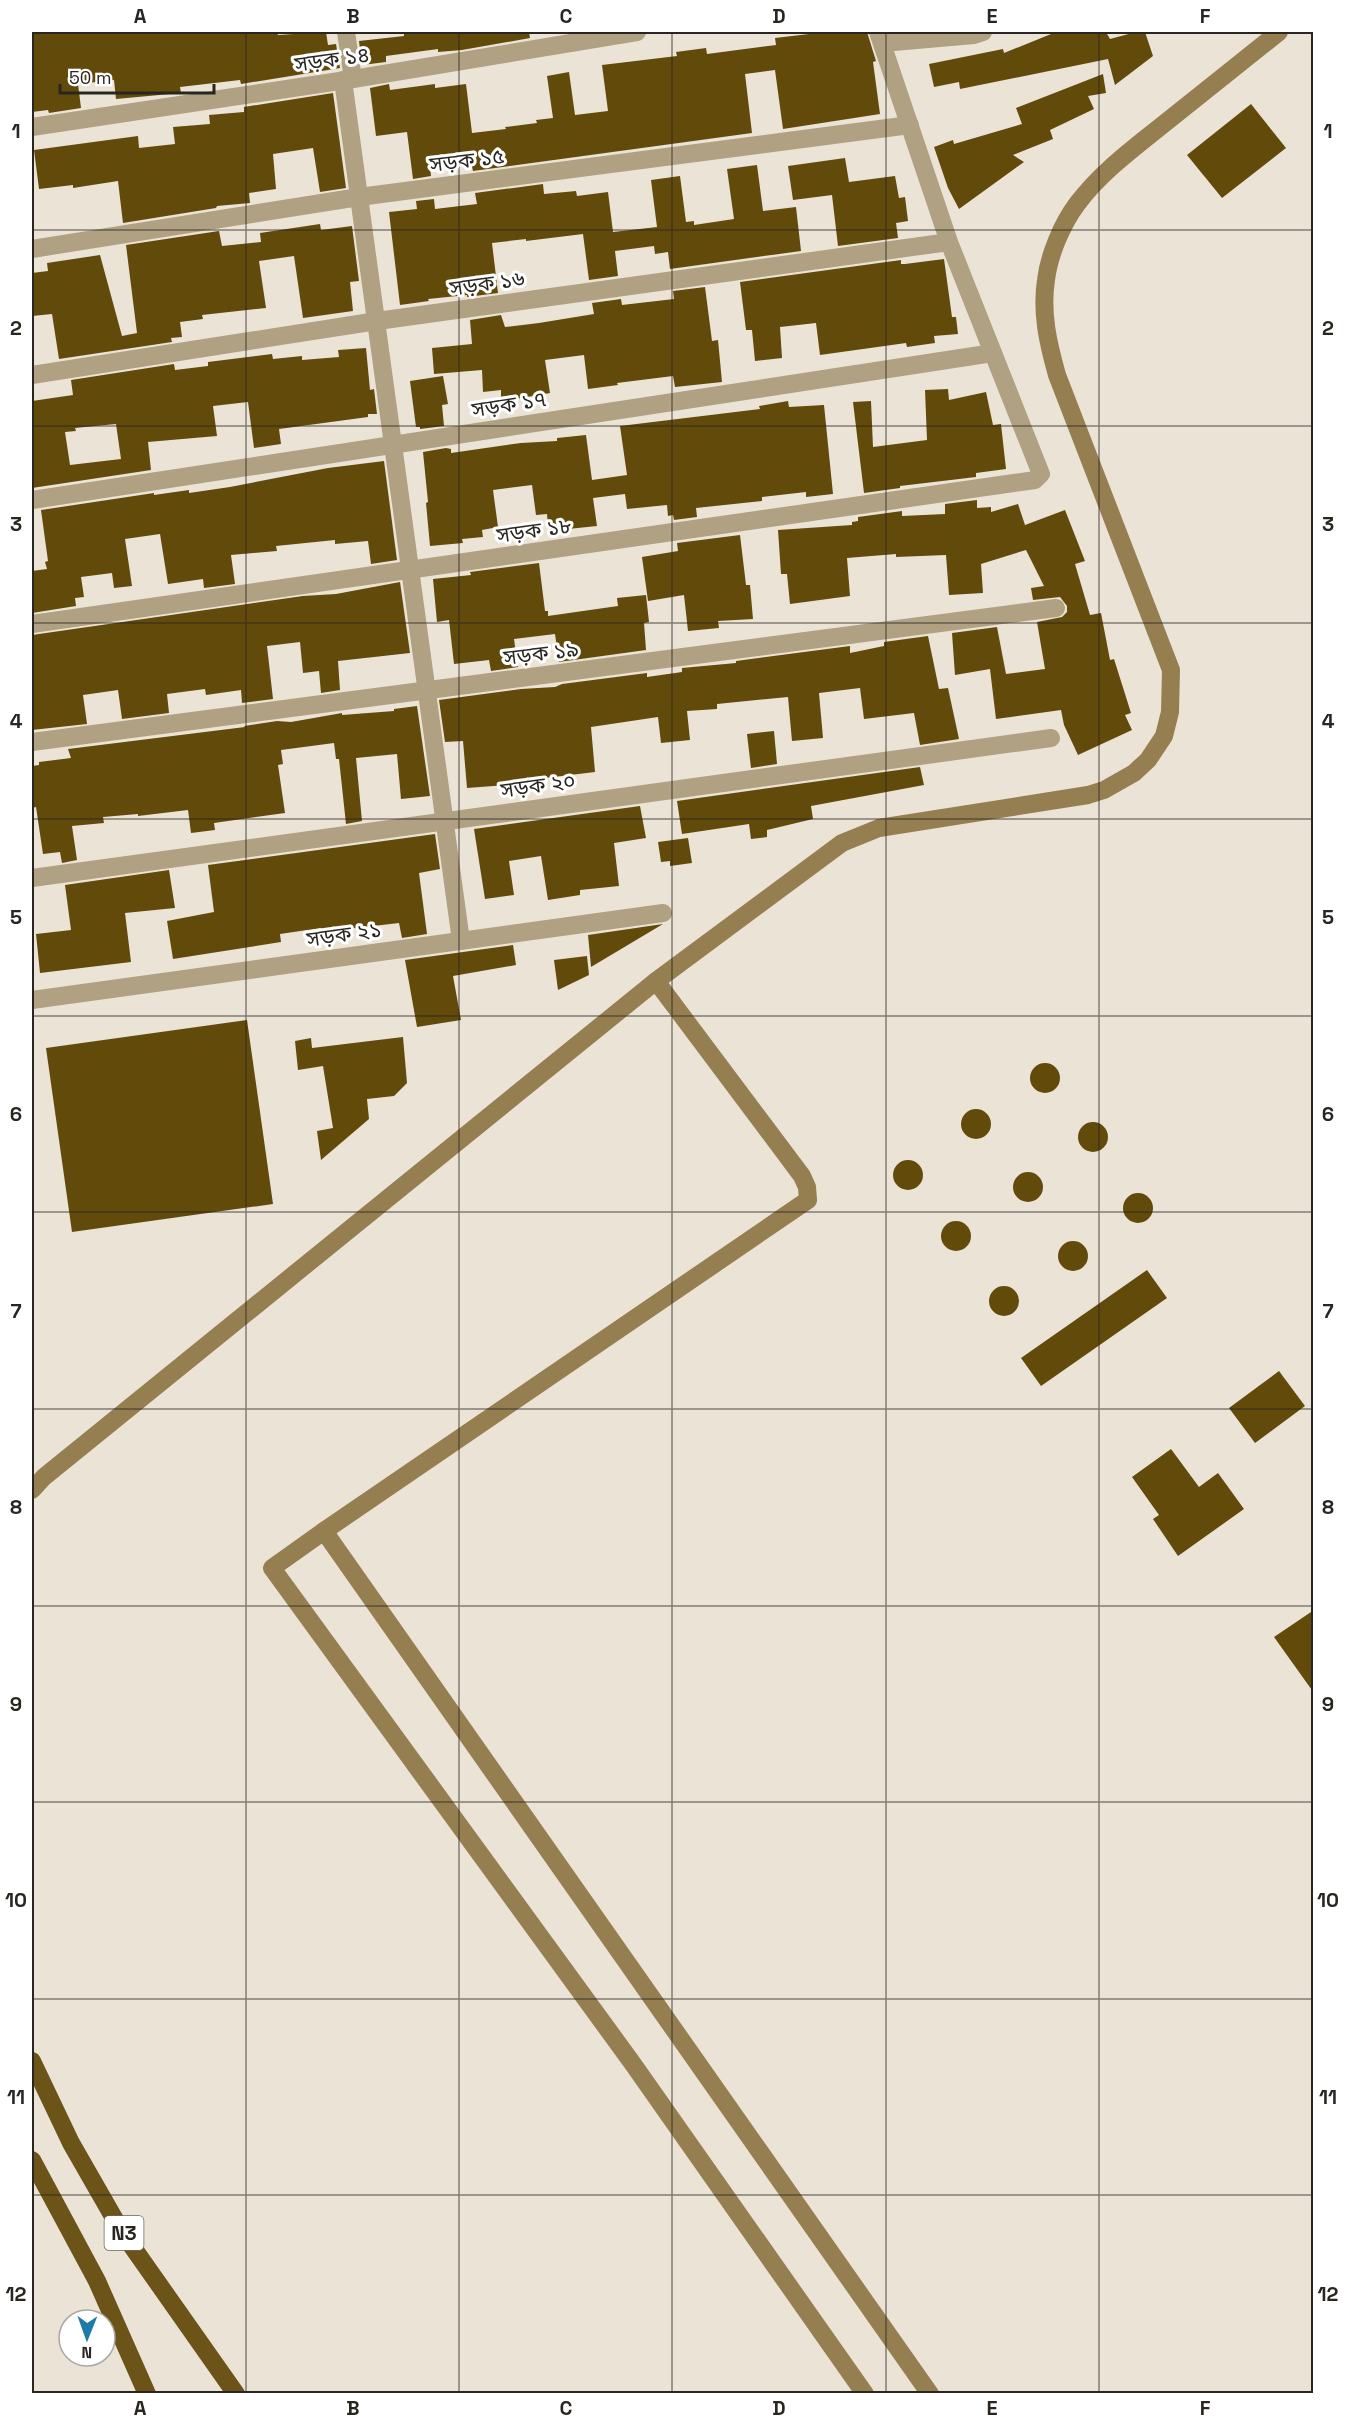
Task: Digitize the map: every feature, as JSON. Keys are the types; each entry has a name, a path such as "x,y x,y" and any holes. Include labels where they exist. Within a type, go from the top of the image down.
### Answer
{"highway":[{"name":"N3","path":"32,2061 71,2144 122,2232 236,2394"},
{"name":"N3","path":"32,2160 97,2281 147,2394"}],"main road":[{"path":"32,1490 53,1469 656,981 842,843 879,828 1088,795 1104,790 1134,773 1158,747 1164,736 1170,712 1171,670 1058,375 1046,334 1044,303 1046,279 1050,261 1070,215 1097,181 1125,155 1279,32"},
{"path":"656,981 802,1176 807,1186 808,1200 324,1531 272,1569 640,2073 865,2394"},
{"path":"324,1531 930,2394"}],"street":[{"path":"346,32 359,197 461,941"},
{"name":"সড়ক ১৪","path":"32,127 348,80 637,32"},
{"path":"983,32 974,35 880,37 950,242 993,353"},
{"name":"সড়ক ১৫","path":"32,249 359,197 910,125"},
{"name":"সড়ক ১৬","path":"32,375 377,321 950,242"},
{"name":"সড়ক ১৭","path":"32,500 993,353"},
{"name":"সড়ক ১৮","path":"32,624 1035,480 1041,474 993,353"},
{"name":"সড়ক ১৯","path":"32,742 1056,608"},
{"name":"সড়ক ২০","path":"32,878 1051,738"},
{"name":"সড়ক ২১","path":"32,1000 663,913"}],"building":[{"path":"32,32 277,32 278,35 326,32 328,45 336,44 340,68 241,84 240,80 180,87 181,93 116,99 114,80 78,84 81,108 49,113 48,110 32,112"},
{"path":"404,32 529,32 530,38 462,50 438,52 438,49 386,56 386,62 362,65 359,41 404,36"},
{"path":"826,32 867,32 876,61 873,62 880,114 783,129 775,70 745,74 752,133 473,171 471,162 430,167 431,176 413,179 407,132 376,136 370,88 389,84 390,90 435,84 435,88 466,84 472,133 506,129 505,127 537,123 536,120 553,118 547,76 569,72 575,115 608,111 602,65 677,56 676,52 706,48 707,54 776,45 775,38"},
{"path":"1056,32 1106,32 1110,39 1145,32 1153,56 1115,85 1108,59 960,89 959,82 934,87 929,64 1003,49 1004,53"},
{"path":"1103,74 1106,93 1088,96 1094,109 1050,130 1053,139 1013,155 1024,162 959,209 948,188 934,147 953,140 954,144 1022,124 1016,108"},
{"path":"333,93 346,188 320,192 313,148 273,154 276,189 249,193 250,203 217,206 123,223 118,181 73,188 73,185 39,189 34,150 138,136 139,148 175,144 173,127 210,124 209,115 244,112 244,107"},
{"path":"1251,104 1286,148 1222,198 1187,155"},
{"path":"845,158 849,182 895,176 899,198 905,197 908,221 896,223 898,238 838,246 832,195 793,200 788,166"},
{"path":"757,165 763,211 796,207 801,251 670,269 668,252 655,254 654,246 615,251 618,276 589,280 583,234 492,243 498,293 428,299 429,301 400,305 389,212 417,209 416,201 434,199 435,209 477,204 475,193 543,184 544,194 576,191 577,196 608,192 613,232 657,227 651,180 680,176 686,222 694,221 694,225 734,219 727,169"},
{"path":"320,224 321,230 352,226 359,281 350,282 353,311 303,318 294,256 259,261 266,308 202,315 203,319 180,322 182,337 171,338 172,342 59,359 52,314 32,316 32,273 48,271 47,263 100,255 122,336 137,333 126,245 219,231 222,246 261,242 260,233"},
{"path":"944,259 952,317 956,317 958,334 934,336 935,343 907,347 906,343 820,355 816,323 780,327 782,358 755,361 752,330 746,330 740,282 901,260 901,264 905,264"},
{"path":"705,287 712,341 718,340 722,382 675,387 673,376 588,389 584,355 545,360 550,393 516,399 516,395 501,397 501,390 483,392 482,370 434,374 432,348 472,344 470,320 501,315 505,327 539,323 594,314 592,303 621,299 622,305 674,299 673,291"},
{"path":"366,348 370,390 374,389 377,414 279,429 281,444 254,448 248,402 213,406 217,436 148,442 151,470 32,488 32,401 73,395 71,380 174,364 175,370 208,366 208,362 272,354 273,359 302,356 302,360 339,357 338,350","holes":["116,424 121,459 70,465 65,432 76,431 75,428"]},
{"path":"443,376 448,404 442,405 444,426 420,429 416,427 410,381"},
{"path":"948,389 949,400 986,392 993,425 1001,424 1006,469 976,473 976,477 900,486 900,488 864,493 853,402 871,401 873,447 927,440 925,390"},
{"path":"788,401 789,407 824,405 833,494 806,497 806,492 762,497 762,501 696,508 697,517 674,520 673,515 668,516 667,505 627,509 625,494 593,498 597,526 568,529 568,525 548,527 547,514 536,515 532,485 493,490 498,527 482,530 483,537 462,539 463,543 430,546 423,452 446,448 451,449 451,453 521,443 557,441 557,438 586,435 592,480 627,475 620,426 760,409 759,406"},
{"path":"384,461 397,560 371,564 368,541 335,544 335,540 276,546 277,551 231,555 235,584 204,588 203,579 168,584 160,534 125,539 132,586 114,588 112,573 81,577 84,597 75,598 76,606 32,613 32,571 47,569 45,562 48,561 41,510 154,493 154,495 189,490 189,493 328,468"},
{"path":"977,500 977,508 991,507 991,512 1018,504 1025,525 1065,510 1085,561 1075,564 1090,615 1101,613 1110,660 1114,659 1131,713 1125,715 1132,730 1078,755 1064,725 1061,710 996,719 990,669 955,675 952,633 997,627 1006,674 1045,669 1037,622 1062,617 1067,612 1067,606 1060,597 1033,600 1031,588 1044,586 1026,550 981,564 983,593 949,595 946,555 896,557 896,554 847,558 850,596 790,604 787,574 781,574 778,530 852,525 852,522 858,521 858,517 902,511 902,516 945,514 945,504"},
{"path":"740,535 746,585 750,585 753,619 718,621 719,628 688,631 684,595 648,601 642,557 678,551 677,543"},
{"path":"539,563 545,611 548,611 548,616 618,606 617,598 646,595 649,622 644,623 646,650 559,662 555,634 514,639 518,667 491,671 489,660 454,664 449,620 437,622 433,579"},
{"path":"400,582 410,653 338,661 340,690 321,693 319,671 303,673 300,642 267,646 273,699 242,703 241,690 206,695 205,689 167,694 169,713 122,719 118,690 83,695 87,724 32,730 32,635 303,596 336,594"},
{"path":"928,636 939,689 948,688 959,739 920,745 914,713 864,719 860,688 819,693 823,738 792,741 788,697 717,704 717,709 687,711 690,740 661,743 658,717 591,727 595,772 520,781 520,784 467,788 463,741 445,742 439,700 555,687 562,684 647,673 647,677 682,672 682,668 736,663 736,661 850,646 850,653 884,646 884,642"},
{"path":"417,706 430,796 401,799 397,754 356,758 362,821 346,824 339,759 336,759 334,743 281,750 283,764 278,765 285,813 214,823 215,830 191,833 188,810 138,816 138,814 103,817 104,823 72,826 77,860 62,863 60,852 43,854 36,807 32,808 32,766 39,765 39,762 71,758 68,749 277,721 291,722 342,713 342,715 394,711 394,709"},
{"path":"774,731 777,764 751,768 747,734"},
{"path":"920,767 924,785 811,806 813,819 767,830 767,837 751,839 749,824 682,834 677,801"},
{"path":"640,806 646,838 614,843 619,886 580,890 580,895 548,900 541,856 509,861 514,895 485,899 474,829"},
{"path":"435,834 440,869 419,873 427,934 402,938 399,923 322,932 321,928 280,934 281,942 173,959 167,921 214,912 208,865"},
{"path":"688,838 692,863 670,866 670,861 661,862 658,842"},
{"path":"169,870 175,908 125,913 131,962 40,973 36,934 71,930 65,885"},
{"path":"663,924 591,967 588,935"},
{"path":"513,945 516,965 453,976 461,1020 417,1027 405,960"},
{"path":"587,956 589,975 558,990 554,960"},
{"path":"247,1020 273,1204 72,1232 46,1048"},
{"path":"403,1037 407,1083 394,1096 367,1099 369,1119 321,1160 317,1131 333,1128 323,1066 298,1070 295,1041 311,1038 312,1048"},
{"path":"1045,1063 1056,1067 1060,1078 1056,1089 1045,1093 1034,1089 1030,1078 1034,1067"},
{"path":"976,1109 987,1113 991,1124 987,1135 976,1139 965,1135 961,1124 965,1113"},
{"path":"1093,1122 1104,1126 1108,1137 1104,1148 1093,1152 1082,1148 1078,1137 1082,1126"},
{"path":"908,1160 919,1164 923,1175 919,1186 908,1190 897,1186 893,1175 897,1164"},
{"path":"1028,1172 1039,1176 1043,1187 1039,1198 1028,1202 1017,1198 1013,1187 1017,1176"},
{"path":"1138,1193 1149,1197 1153,1208 1149,1219 1138,1223 1127,1219 1123,1208 1127,1197"},
{"path":"956,1221 967,1225 971,1236 967,1247 956,1251 945,1247 941,1236 945,1225"},
{"path":"1073,1241 1084,1245 1088,1256 1084,1267 1073,1271 1062,1267 1058,1256 1062,1245"},
{"path":"1147,1270 1167,1298 1041,1386 1021,1358"},
{"path":"1004,1286 1015,1290 1019,1301 1015,1312 1004,1316 993,1312 989,1301 993,1290"},
{"path":"1279,1371 1305,1406 1255,1443 1229,1408"},
{"path":"1171,1449 1199,1487 1218,1473 1244,1509 1178,1556 1153,1519 1159,1515 1132,1477"},
{"path":"1314,1610 1314,1693 1274,1637"}]}
